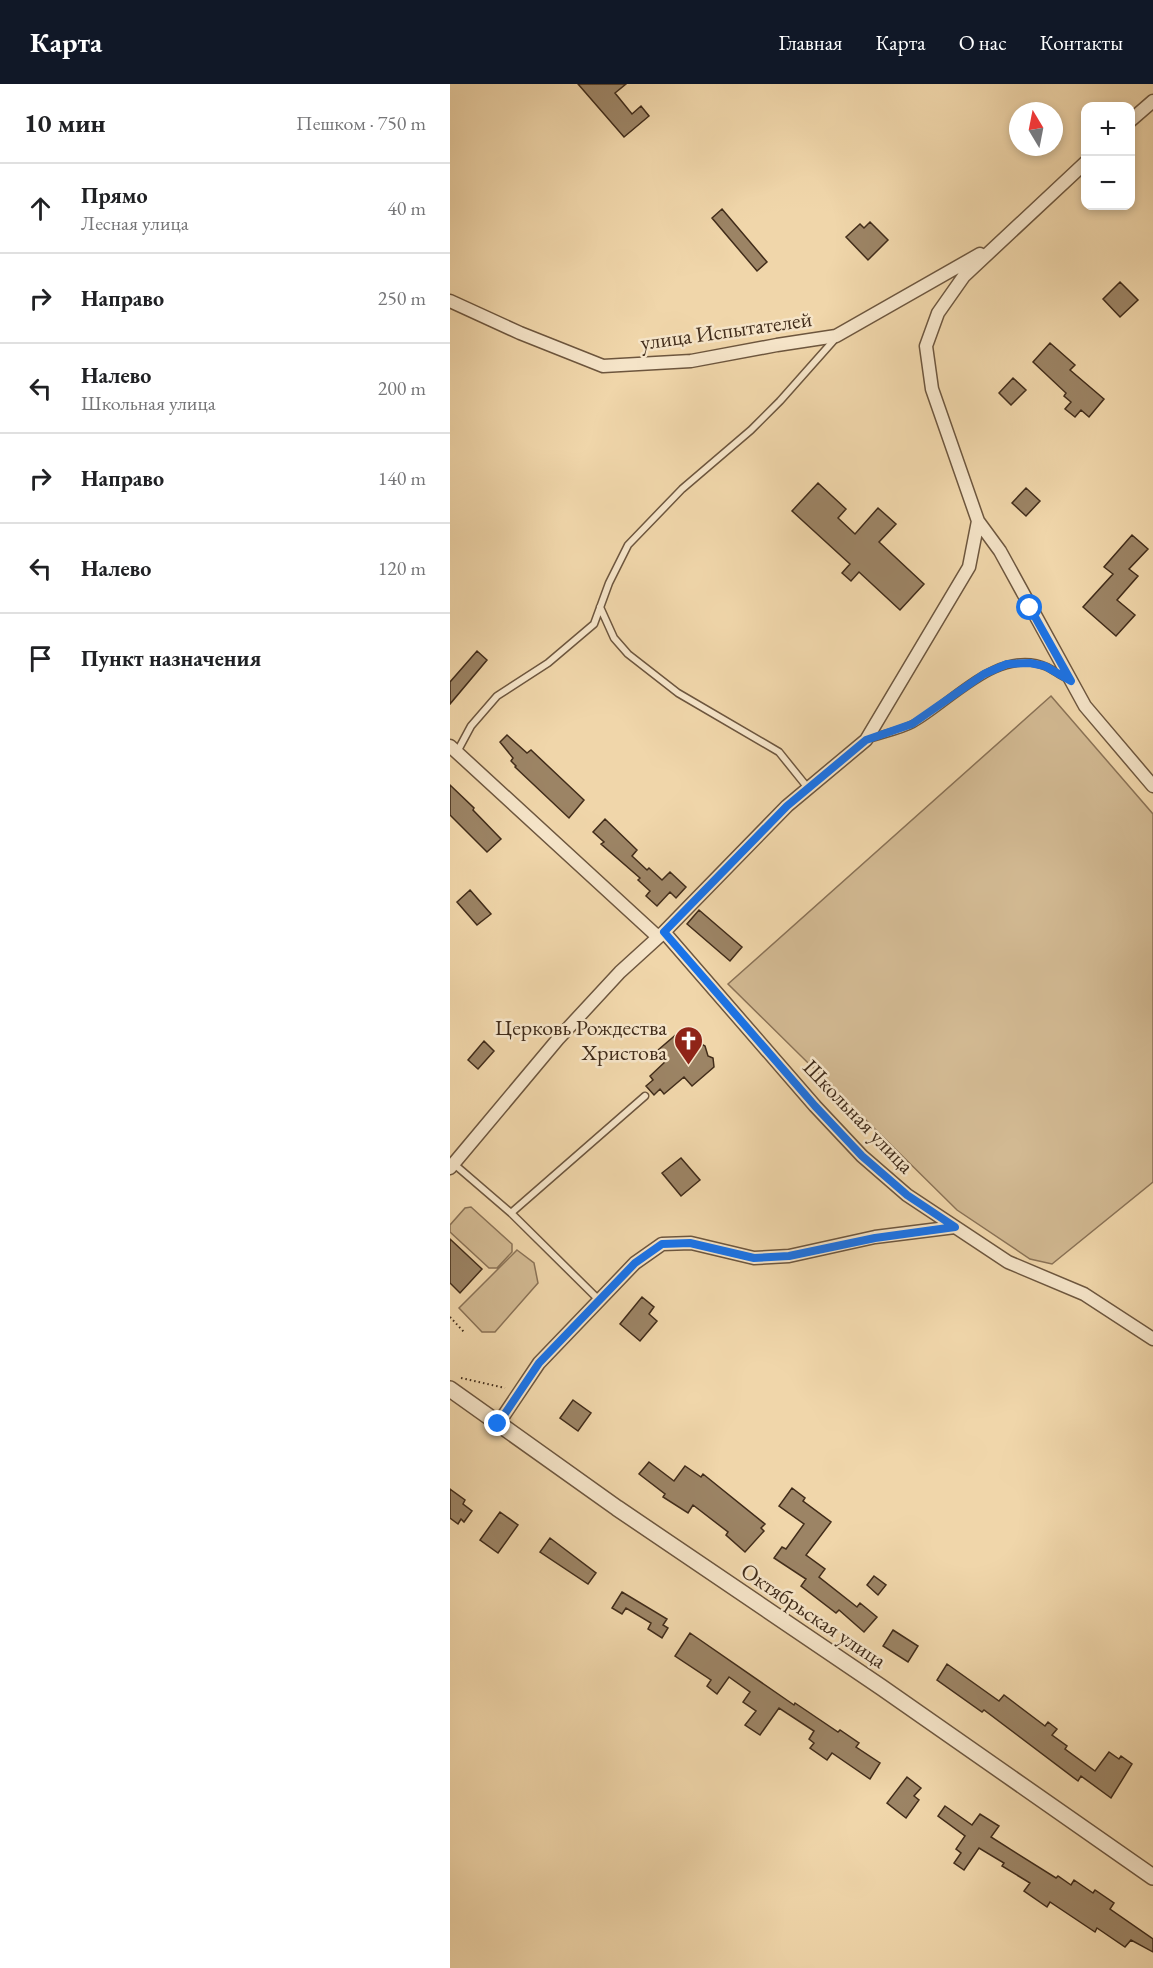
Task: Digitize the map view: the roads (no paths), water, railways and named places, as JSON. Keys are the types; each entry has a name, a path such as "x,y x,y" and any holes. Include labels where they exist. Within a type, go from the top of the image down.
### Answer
{"street":[{"path":"1135,118 1153,102"},
{"path":"1081,167 964,276 938,313 926,346 932,389 978,521 1000,550 1085,706 1153,786"},
{"name":"улица Испытателей","path":"450,302 603,366 691,361 836,336 997,244"},
{"path":"452,1166 558,1039 620,972 661,934 787,806 866,740 969,567 978,521"},
{"name":"Школьная улица","path":"453,749 661,934 862,1156 907,1195 1008,1262 1084,1294 1153,1339"},
{"path":"498,1424 539,1363 635,1263 662,1244 690,1243 754,1258 789,1256 875,1238 955,1227"},
{"name":"Октябрьская улица","path":"456,1384 498,1424 1153,1877"}],"lane":[{"path":"453,749 497,696 548,663 594,624 628,545 682,489 751,430 780,401 836,336"},
{"path":"600,607 614,638 628,654 678,693 779,752 808,788"},
{"path":"866,740 912,724 984,674 1007,664 1030,663 1045,666 1071,681"},
{"path":"511,1213 645,1096"},
{"path":"452,1166 511,1213 599,1300"}],"place":[{"name":"Церковь Рождества Христова","path":"688,1066"}]}
